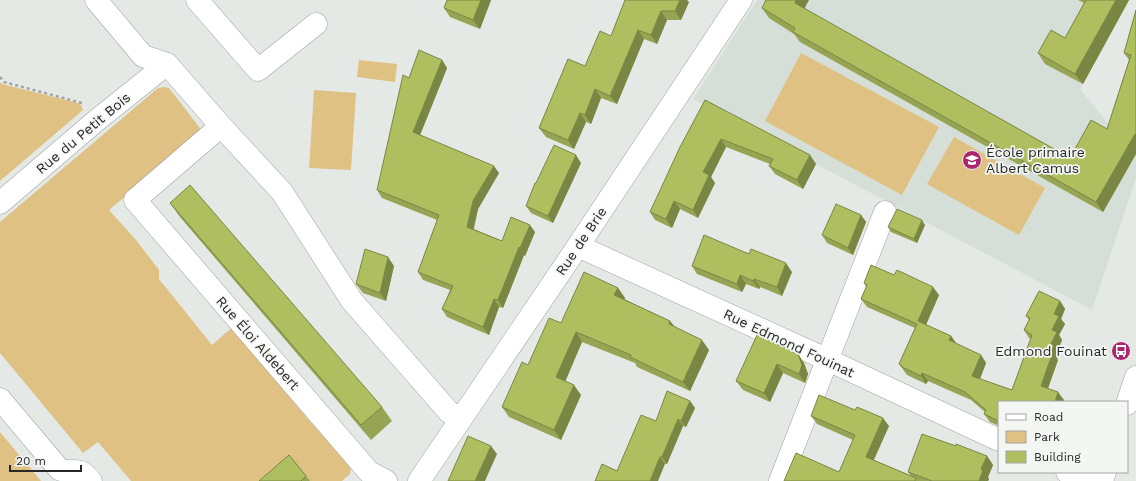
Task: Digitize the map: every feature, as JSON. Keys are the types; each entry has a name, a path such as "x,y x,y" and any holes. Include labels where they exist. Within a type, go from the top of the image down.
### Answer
{"street":[{"path":"96,0 143,56 167,64 282,192 352,301 449,412 460,419"},
{"path":"197,0 258,70 316,24"},
{"name":"Rue de Brie","path":"419,481 578,246 741,0"},
{"name":"Rue du Petit Bois","path":"0,203 97,120 167,64"},
{"name":"Rue Éloi Aldebert","path":"222,126 135,200 371,478"},
{"path":"780,481 885,212"},
{"name":"Rue Edmond Fouinat","path":"578,246 998,440"},
{"path":"1128,401 1136,377"},
{"path":"0,399 59,469 65,471 76,470 84,473 90,481"},
{"path":"1069,473 1086,481"}],"path":[{"path":"0,78 4,82 82,102 97,120"}],"shaded area":[{"name":"École primaire Albert Camus","path":"757,0 1129,0 1080,89 1115,132 1136,142 1136,178 1092,310 693,99"}],"green space":[{"path":"801,53 939,127 902,195 765,121"},
{"path":"359,60 397,64 395,82 357,77"},
{"path":"0,82 2,84 78,103 81,105 83,110 0,181"},
{"path":"158,88 169,88 203,132 109,210 136,240 159,270 159,279 212,345 236,324 265,361 266,369 313,425 322,425 351,468 350,474 342,481 131,481 98,442 83,453 0,353 0,222"},
{"path":"314,90 356,93 351,170 309,168"},
{"path":"954,137 1045,188 1019,235 927,184"},
{"path":"0,432 41,481 0,481"}],"building":[{"path":"447,0 481,0 473,20 444,8"},
{"path":"625,0 680,0 675,11 661,11 651,35 638,30 610,96 595,89 585,115 580,113 568,140 539,128 568,59 585,66 600,31 611,36"},
{"path":"766,0 796,0 795,3 1070,158 1091,120 1107,129 1131,55 1124,53 1136,10 1136,135 1135,134 1096,202 793,32 795,28 762,8"},
{"path":"1086,0 1116,0 1075,74 1038,53 1051,30 1065,38"},
{"path":"419,50 442,60 413,132 494,166 473,201 467,227 502,241 511,217 530,225 520,248 519,247 498,300 494,299 483,327 442,309 453,286 418,272 439,215 377,190 403,75 409,78"},
{"path":"705,100 810,155 797,180 769,166 773,159 721,139 703,172 709,175 693,210 674,201 666,219 650,212 680,147"},
{"path":"554,145 576,155 548,216 526,206 535,183"},
{"path":"190,185 382,407 361,425 170,203"},
{"path":"836,204 861,215 848,248 822,235"},
{"path":"897,209 922,220 914,239 888,227"},
{"path":"704,235 749,254 751,249 786,263 777,287 754,279 753,281 740,275 737,284 692,266"},
{"path":"365,249 388,257 380,293 356,284"},
{"path":"871,265 894,275 897,270 933,287 918,321 951,336 949,340 981,355 972,376 1012,390 1032,335 1024,330 1030,318 1026,316 1039,291 1060,301 1054,314 1059,316 1052,330 1057,332 1051,344 1054,345 1051,352 1053,352 1041,386 1058,392 1055,401 998,401 998,421 984,414 986,410 965,392 922,373 921,376 902,367 899,364 917,324 861,299 867,285 864,283"},
{"path":"584,272 618,288 614,295 670,321 669,324 702,340 683,382 630,357 631,355 576,332 556,377 574,385 554,430 502,407 522,362 528,365 549,318 561,323"},
{"path":"757,335 798,354 802,365 799,374 777,364 764,393 736,381"},
{"path":"667,391 690,401 681,421 678,419 650,481 595,481 602,464 617,471 641,415 656,421"},
{"path":"819,395 855,410 857,407 883,418 866,457 916,478 915,481 784,481 796,453 839,472 855,435 811,416"},
{"path":"922,434 956,446 956,444 987,456 981,469 983,470 979,481 932,481 908,472"},
{"path":"468,436 491,446 475,481 448,481"},
{"path":"289,455 306,476 301,481 259,481"}],"place":[{"name":"École primaire Albert Camus","path":"972,160"},
{"name":"Edmond Fouinat","path":"1121,351"}]}
